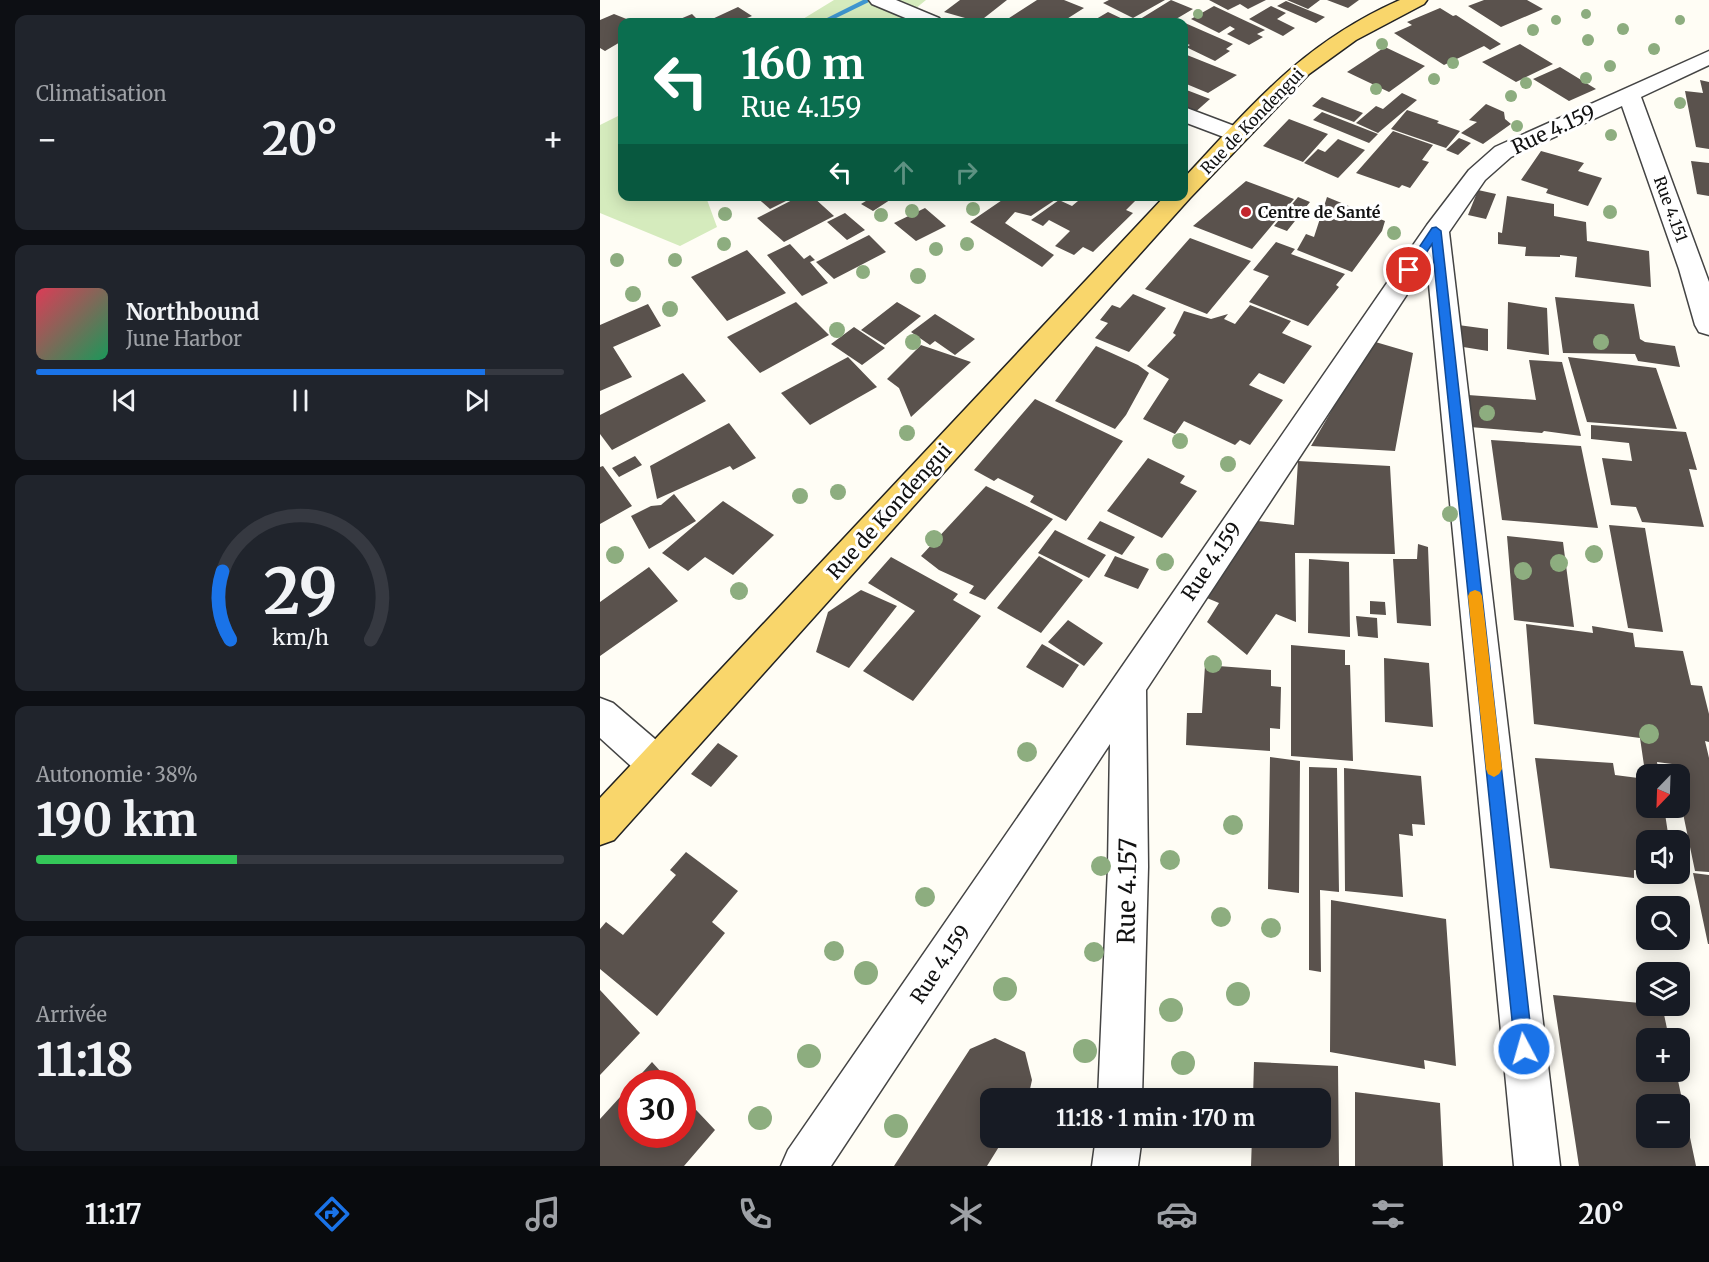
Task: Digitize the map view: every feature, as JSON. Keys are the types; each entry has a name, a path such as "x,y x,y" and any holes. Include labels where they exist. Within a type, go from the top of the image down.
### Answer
{"main road":[{"name":"Rue de Kondengui","path":"1188,188 1287,82 1314,59 1352,33 1418,0"},
{"name":"Rue de Kondengui","path":"600,826 1174,201"}],"street":[{"path":"879,0 922,18"},
{"name":"Rue 4.159","path":"804,1166 1128,684 1436,231 1477,176 1503,152 1709,57"},
{"name":"Rue 4.151","path":"1629,95 1701,267 1709,325"},
{"path":"1188,116 1238,135"},
{"path":"1436,231 1537,1166"},
{"name":"Rue 4.157","path":"1120,1088 1128,867 1128,684"},
{"path":"600,715 656,764"},
{"path":"1115,1166 1117,1148"}],"green space":[{"path":"834,0 926,0 904,18 805,18"},
{"path":"618,116 618,201 707,201 717,227 680,246 600,213 600,125"}],"building":[{"path":"960,0 1007,0 984,18 965,18 944,12"},
{"path":"1037,0 1064,0 1084,8 1068,18 1009,18"},
{"path":"1109,0 1165,0 1133,18 1103,3"},
{"path":"1171,0 1193,9 1178,18 1142,18"},
{"path":"1209,0 1266,0 1248,9 1240,4 1228,10"},
{"path":"1287,0 1320,0 1308,9"},
{"path":"1327,0 1359,0 1348,8"},
{"path":"1484,0 1527,0 1543,9 1501,27 1468,6"},
{"path":"1286,1 1325,17 1316,23 1277,6"},
{"path":"1214,6 1265,30 1257,34 1263,37 1249,45 1227,34 1235,29 1230,26 1219,33 1191,19"},
{"path":"1271,6 1286,13 1277,19 1295,28 1283,36 1249,19"},
{"path":"738,7 752,16 747,18 714,18"},
{"path":"1440,8 1453,16 1456,15 1501,44 1490,50 1484,46 1444,65 1394,33 1412,25 1407,22"},
{"path":"1108,12 1121,18 1098,18"},
{"path":"614,14 624,18 618,18 618,43 605,51 600,48 600,20"},
{"path":"692,14 696,18 682,18"},
{"path":"1188,24 1233,44 1226,49 1230,51 1215,61 1188,48 1190,45 1188,44"},
{"path":"1520,44 1553,64 1516,82 1482,62"},
{"path":"1385,47 1425,66 1389,92 1347,72"},
{"path":"1188,55 1237,75 1208,93 1188,85"},
{"path":"1560,67 1596,89 1569,101 1533,79"},
{"path":"1700,80 1709,82 1709,149 1696,147 1685,91 1703,93"},
{"path":"1188,91 1210,99 1188,118"},
{"path":"1402,93 1417,100 1378,133 1356,123 1376,106 1383,109"},
{"path":"1322,97 1363,113 1354,122 1312,106"},
{"path":"1486,104 1504,112 1505,119 1511,124 1483,144 1461,133 1477,122 1469,120"},
{"path":"1407,110 1460,131 1446,148 1391,129"},
{"path":"1322,112 1378,134 1369,143 1313,120"},
{"path":"1289,119 1328,134 1303,162 1263,146"},
{"path":"1393,131 1433,145 1422,160 1429,162 1410,188 1402,185 1399,188 1356,173"},
{"path":"1459,138 1471,143 1458,155 1446,150"},
{"path":"1338,139 1365,150 1338,178 1304,163 1318,149 1325,152"},
{"path":"1541,151 1584,163 1578,171 1602,178 1588,206 1546,193 1548,189 1521,180"},
{"path":"1691,161 1709,163 1709,196 1697,194"},
{"name":"Centre de Santé","path":"1246,181 1294,199 1252,249 1193,226"},
{"path":"1478,190 1496,194 1486,219 1468,215"},
{"path":"1507,196 1554,204 1554,216 1586,222 1587,241 1649,251 1651,287 1575,277 1577,257 1525,256 1526,247 1498,244 1498,232 1502,233"},
{"path":"1298,197 1310,202 1287,231 1274,226"},
{"path":"1327,197 1385,221 1382,231 1352,272 1297,250 1306,234 1314,237"},
{"path":"761,201 786,201 770,209"},
{"path":"790,201 818,201 834,216 784,242 757,218"},
{"path":"866,201 888,201 873,211 861,204"},
{"path":"1001,201 1054,201 1031,216 1015,212 1005,223 1054,255 1042,267 970,222"},
{"path":"1058,201 1072,206 1078,201 1135,201 1126,210 1133,213 1093,252 1083,247 1074,255 1055,246 1070,231 1049,220 1043,226 1031,220"},
{"path":"925,208 946,226 916,241 894,223"},
{"path":"845,213 865,230 847,240 827,222"},
{"path":"869,235 886,252 834,279 816,262"},
{"path":"1190,238 1251,261 1207,314 1145,289"},
{"path":"1276,242 1295,249 1291,254 1345,274 1336,285 1339,287 1308,326 1249,302 1269,276 1253,270"},
{"path":"790,244 804,259 810,255 815,260 810,262 828,283 802,296 767,255"},
{"path":"747,250 786,293 727,321 691,277"},
{"path":"1133,294 1166,308 1129,352 1095,338 1108,323 1100,320 1112,305 1120,308"},
{"path":"1555,297 1634,304 1640,339 1645,342 1675,346 1680,367 1638,361 1635,354 1563,353"},
{"path":"796,302 829,335 760,373 727,337"},
{"path":"897,302 921,316 885,345 861,330"},
{"path":"1508,302 1547,308 1549,355 1507,349"},
{"path":"648,304 661,326 613,347 632,377 600,391 600,325"},
{"path":"1250,305 1291,321 1282,333 1312,346 1284,384 1259,373 1249,385 1283,400 1250,445 1240,440 1235,445 1184,421 1175,434 1143,419 1169,379 1147,366 1176,335 1173,333 1184,311 1211,319 1228,314 1224,319 1235,324"},
{"path":"935,314 975,339 955,355 935,341 930,345 911,332"},
{"path":"1458,325 1488,329 1488,351 1457,346"},
{"path":"854,327 885,348 862,365 831,344"},
{"path":"1372,341 1413,353 1395,451 1311,446"},
{"path":"921,345 971,362 911,417 899,388 887,379"},
{"path":"1096,346 1138,365 1149,373 1126,415 1115,429 1055,401"},
{"path":"848,357 877,387 810,425 781,393"},
{"path":"1568,357 1656,368 1677,429 1587,422"},
{"path":"1529,360 1562,362 1581,436 1544,431 1542,433 1470,427 1468,395 1536,400"},
{"path":"683,373 706,401 612,450 600,434 600,415"},
{"path":"1035,399 1123,441 1066,521 1030,502 1034,496 998,478 994,481 974,470"},
{"path":"729,423 756,458 733,470 730,466 657,499 650,466"},
{"path":"1591,425 1686,432 1697,470 1689,469 1704,527 1642,522 1636,507 1611,505 1602,458 1632,461 1629,443 1591,439"},
{"path":"1491,440 1581,446 1598,528 1502,520"},
{"path":"635,456 642,465 619,477 612,468"},
{"path":"1148,458 1185,476 1180,483 1197,491 1162,538 1107,511"},
{"path":"1298,461 1390,466 1395,554 1295,553 1296,622 1276,614 1247,655 1207,622 1219,603 1207,598 1258,521 1294,525"},
{"path":"603,466 632,506 600,524 600,467"},
{"path":"986,486 1053,519 985,600 969,593 974,586 939,570 921,556"},
{"path":"674,494 696,521 649,549 631,516 651,506 661,505"},
{"path":"723,501 774,535 733,575 705,557 688,571 662,553"},
{"path":"1100,521 1135,537 1122,555 1087,539"},
{"path":"1609,525 1645,528 1663,632 1628,628"},
{"path":"1055,530 1106,555 1089,578 1038,553"},
{"path":"1507,536 1563,542 1574,627 1514,620"},
{"path":"1418,544 1428,547 1431,626 1397,623 1393,559 1417,559"},
{"path":"1039,556 1083,580 1041,633 997,608"},
{"path":"1115,556 1149,569 1138,589 1104,576"},
{"path":"891,557 958,594 953,600 981,616 913,701 863,671 915,611 868,583"},
{"path":"1309,559 1349,562 1350,637 1308,633"},
{"path":"649,567 678,601 600,656 600,602"},
{"path":"861,590 897,606 849,668 816,652 828,612"},
{"path":"1370,601 1385,602 1386,615 1370,614"},
{"path":"1356,616 1377,618 1378,638 1358,636"},
{"path":"1068,620 1103,643 1084,666 1048,642"},
{"path":"1526,624 1593,633 1592,626 1633,633 1635,647 1683,651 1691,685 1702,686 1709,714 1709,742 1705,741 1709,758 1709,872 1695,871 1690,847 1690,830 1686,830 1684,818 1690,818 1690,764 1657,762 1657,764 1644,764 1640,738 1534,724"},
{"path":"1042,644 1079,665 1063,688 1026,667"},
{"path":"1291,645 1345,650 1345,665 1350,665 1353,761 1291,756"},
{"path":"1384,658 1429,663 1433,727 1385,722"},
{"path":"1205,665 1271,670 1271,686 1281,687 1280,729 1270,728 1270,751 1186,745 1187,713 1202,713"},
{"path":"718,743 738,756 711,787 691,774"},
{"path":"1270,757 1300,761 1299,893 1268,889"},
{"path":"1535,758 1613,763 1615,775 1636,778 1636,818 1666,818 1667,830 1636,830 1634,878 1550,868"},
{"path":"1309,767 1337,768 1339,892 1320,890 1321,972 1309,970"},
{"path":"1344,768 1421,776 1425,825 1412,824 1413,836 1399,834 1403,897 1345,891"},
{"path":"686,852 738,891 712,922 725,933 657,1016 600,969 600,929 606,922 623,935 676,875 670,870"},
{"path":"1693,873 1709,875 1709,944 1708,944"},
{"path":"1331,900 1446,919 1456,1066 1424,1060 1425,1069 1330,1052"},
{"path":"600,990 640,1033 600,1075"},
{"path":"1553,995 1636,1003 1636,1016 1664,1016 1667,1028 1636,1028 1636,1082 1678,1082 1681,1094 1636,1094 1636,1148 1690,1148 1690,1138 1696,1166 1579,1166"},
{"path":"995,1038 1025,1052 1032,1080 1030,1088 980,1088 980,1148 998,1148 987,1166 894,1166 970,1049"},
{"path":"652,1062 659,1070 645,1070"},
{"path":"1254,1062 1338,1066 1339,1166 1251,1166 1252,1148 1331,1148 1331,1088 1253,1088"},
{"path":"1355,1092 1440,1103 1443,1166 1355,1166"},
{"path":"618,1099 618,1148 696,1148 696,1110 715,1130 684,1166 600,1166 600,1119"}],"waterway":[{"path":"831,18 869,0"}],"slow traffic":[{"path":"1475,596 1494,769"}],"place":[{"name":"Centre de Santé","path":"1246,212"}],"route":[{"path":"1409,270 1436,231 1524,1049"}]}
